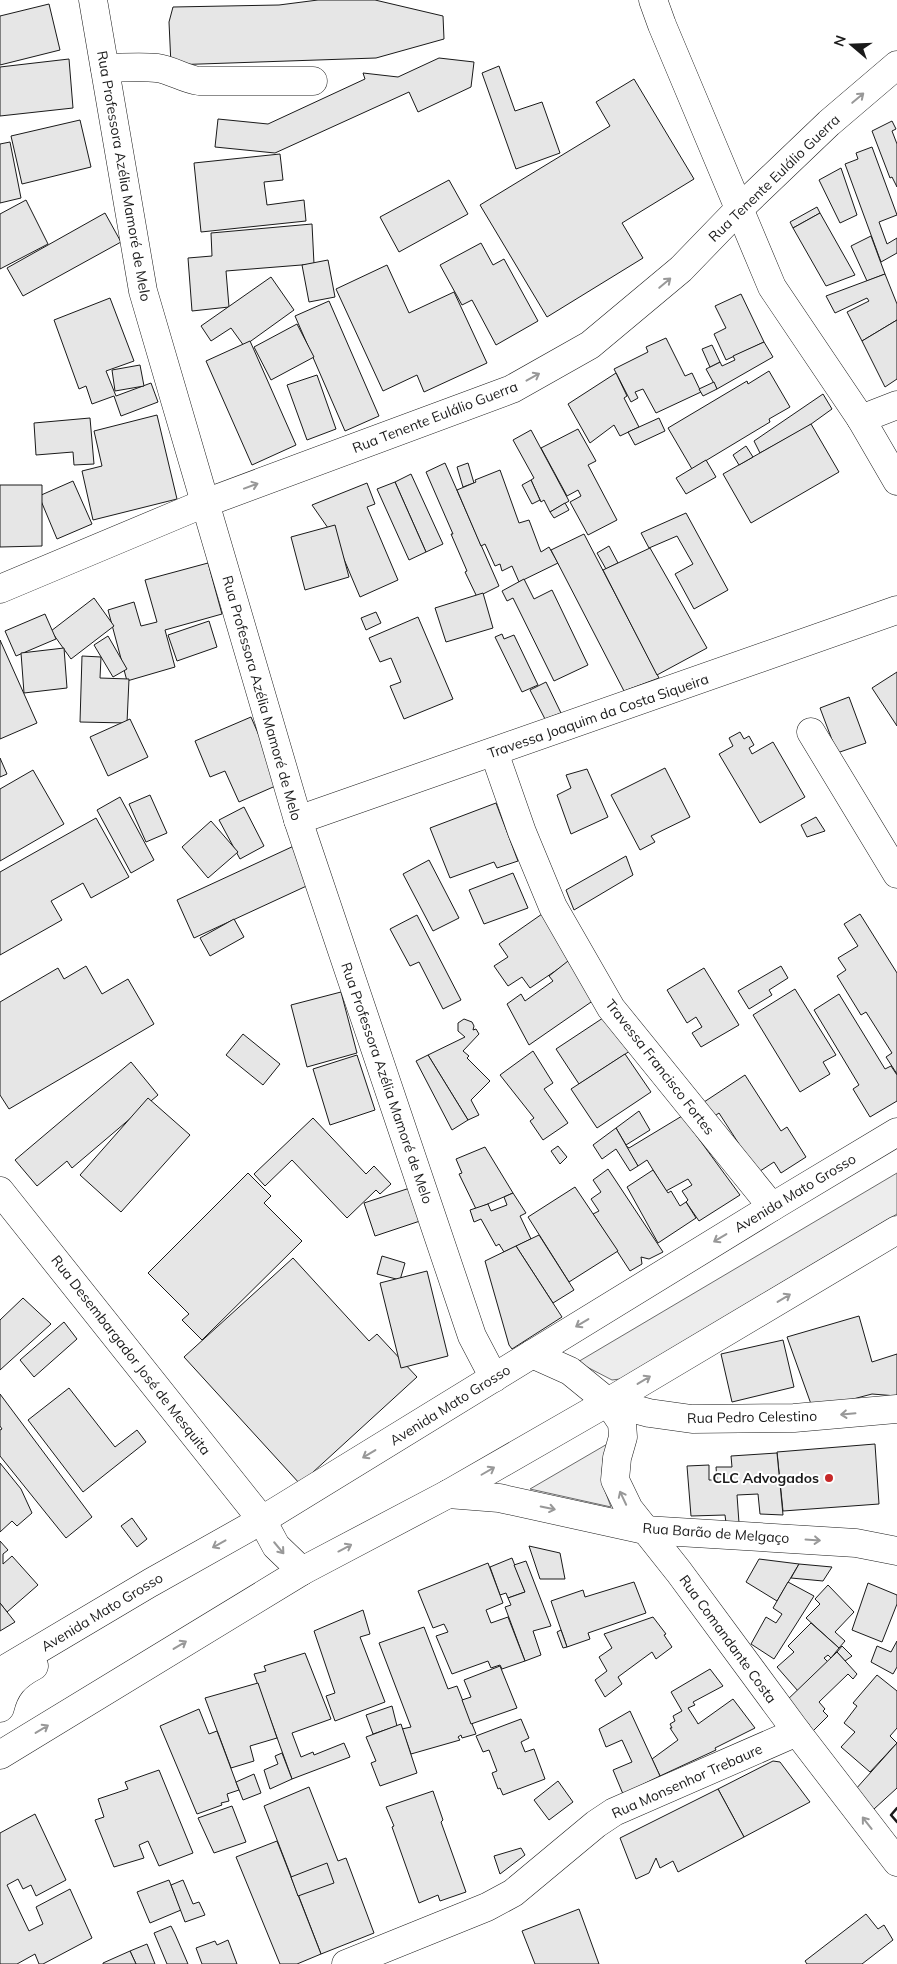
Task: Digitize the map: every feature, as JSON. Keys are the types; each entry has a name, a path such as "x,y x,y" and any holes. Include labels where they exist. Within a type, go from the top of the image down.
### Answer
{"street":[{"name":"Rua Professora Azélia Mamoré de Melo","path":"93,0 143,291 298,820 472,1336 494,1378"},
{"path":"654,0 662,25 772,287 861,419 897,481"},
{"name":"Rua Tenente Eulálio Guerra","path":"0,589 205,503 512,388 590,345 682,269 740,208 829,123 897,65"},
{"path":"105,68 157,68 172,72 186,79 199,81 313,81"},
{"path":"861,419 897,405"},
{"name":"Travessa Joaquim da Costa Siqueira","path":"298,820 897,610"},
{"path":"811,732 897,874"},
{"name":"Travessa Francisco Fortes","path":"494,752 522,832 553,907 611,1008 772,1207"},
{"name":"Avenida Mato Grosso","path":"0,1672 150,1583 262,1520 897,1132"},
{"name":"Rua Desembargador José de Mesquita","path":"0,1191 262,1520 276,1546 302,1571"},
{"path":"0,1755 302,1571 448,1494 608,1402 897,1230"},
{"path":"532,1354 570,1371 608,1402"},
{"name":"Rua Pedro Celestino","path":"608,1402 656,1414 692,1420 794,1418 897,1409"},
{"name":"Rua Comandante Costa","path":"608,1402 622,1423 623,1437 617,1458 616,1480 626,1504 897,1862"},
{"name":"Rua Barão de Melgaço","path":"448,1494 499,1498 645,1530 856,1543 897,1551"},
{"path":"0,1708 3,1694 19,1674 125,1612 150,1583"},
{"name":"Rua Monsenhor Trebaure","path":"346,1964 487,1907 513,1893 596,1824 614,1812 797,1732"}],"shaded area":[{"path":"897,1173 897,1214 620,1379 612,1380 587,1367 571,1366"},
{"path":"609,1443 603,1459 602,1472 604,1488 611,1507 530,1489"}],"building":[{"path":"318,0 375,0 443,16 444,39 376,58 171,65 169,22 173,7 279,5"},
{"path":"49,4 60,50 0,65 0,16"},
{"path":"439,58 474,62 471,87 418,112 409,92 275,153 215,147 218,119 268,124 365,79 363,73 398,77"},
{"path":"69,59 73,108 0,116 0,67"},
{"path":"499,66 515,111 542,102 560,153 516,169 482,73"},
{"path":"634,79 694,179 622,223 643,258 547,317 480,205 610,126 596,102"},
{"path":"80,120 91,167 22,184 11,136"},
{"path":"892,121 896,129 892,131 897,144 897,187 892,177 890,178 872,131"},
{"path":"10,142 21,198 0,203 0,144"},
{"path":"872,147 897,215 879,222 887,244 897,238 897,253 881,262 845,164 858,159 856,153"},
{"path":"280,154 283,180 264,182 267,205 304,200 306,221 201,232 194,163"},
{"path":"841,168 857,215 840,223 819,180"},
{"path":"449,180 468,214 399,252 380,217"},
{"path":"26,200 48,244 0,269 0,214"},
{"path":"817,207 820,213 793,228 790,222"},
{"path":"105,213 121,242 23,296 7,268"},
{"path":"820,213 855,275 826,286 793,228"},
{"path":"312,224 314,264 226,271 229,307 192,311 188,258 212,256 211,233"},
{"path":"871,236 885,274 867,281 851,246"},
{"path":"481,243 493,265 504,259 538,321 496,345 472,300 462,305 440,265"},
{"path":"328,260 335,297 309,302 302,265"},
{"path":"387,265 409,313 454,292 487,363 424,392 417,375 383,391 336,289"},
{"path":"885,274 897,304 897,320 862,341 847,312 869,301 867,298 835,313 826,296"},
{"path":"271,277 294,310 244,346 231,328 211,341 201,326"},
{"path":"741,294 764,342 726,360 714,334 726,328 715,306"},
{"path":"110,298 134,361 106,371 116,396 151,383 158,402 121,416 114,396 92,404 86,386 79,389 54,320"},
{"path":"329,301 379,416 345,431 295,316"},
{"path":"897,320 897,379 885,387 862,341"},
{"path":"297,324 314,357 271,380 254,347"},
{"path":"666,338 685,376 692,373 701,392 656,413 643,389 635,392 638,398 631,402 614,369 648,352 646,347"},
{"path":"250,341 296,445 252,465 206,361"},
{"path":"764,342 773,357 717,389 706,369 720,362 722,366 735,360 733,356"},
{"path":"712,345 720,362 710,367 702,349"},
{"path":"140,365 144,386 115,391 112,370"},
{"path":"769,371 790,407 769,419 770,422 692,469 668,428 747,381 748,384"},
{"path":"616,373 627,396 624,398 639,427 620,436 614,425 590,443 568,404"},
{"path":"317,375 336,429 307,440 287,385"},
{"path":"714,382 717,389 703,396 699,389"},
{"path":"823,394 832,409 807,427 760,453 754,441"},
{"path":"157,415 177,499 93,520 82,471 102,466 94,431"},
{"path":"90,418 94,464 74,465 73,452 36,455 34,423"},
{"path":"659,418 665,431 635,445 628,432"},
{"path":"811,424 839,472 751,523 723,474"},
{"path":"578,429 596,461 588,465 617,520 588,535 570,502 581,496 578,490 567,496 541,448"},
{"path":"531,430 569,501 550,512 544,500 541,502 531,480 534,478 513,440"},
{"path":"746,446 753,457 739,465 733,455"},
{"path":"706,460 716,477 686,494 676,478"},
{"path":"445,463 499,586 477,597 465,572 467,571 451,534 453,534 426,472"},
{"path":"468,463 474,483 463,487 457,467"},
{"path":"500,470 519,523 529,520 541,552 549,547 558,563 519,582 512,566 502,571 500,564 495,566 485,544 481,546 457,490"},
{"path":"411,474 443,544 426,552 395,482"},
{"path":"531,480 540,500 532,504 522,485"},
{"path":"73,481 92,524 57,539 39,496"},
{"path":"395,482 426,552 409,560 377,489"},
{"path":"367,483 375,504 367,507 398,580 360,597 335,538 312,505"},
{"path":"0,485 42,485 42,546 0,547"},
{"path":"565,503 569,510 554,518 550,512"},
{"path":"686,513 728,590 694,609 675,574 693,564 677,536 649,548 641,533"},
{"path":"335,525 349,577 305,590 291,537"},
{"path":"584,534 659,678 624,691 551,550"},
{"path":"609,546 618,563 606,569 597,553"},
{"path":"650,548 707,648 657,675 603,570"},
{"path":"208,563 222,614 165,630 175,667 127,681 108,610 134,602 141,626 157,622 145,580"},
{"path":"524,579 534,599 552,590 588,665 554,681 513,598 507,601 502,591"},
{"path":"483,593 493,628 446,642 435,608"},
{"path":"94,598 114,626 71,659 51,631"},
{"path":"376,612 381,623 366,630 361,618"},
{"path":"45,614 56,639 16,656 5,631"},
{"path":"418,617 453,699 404,719 390,686 401,682 391,658 380,662 369,638"},
{"path":"209,621 217,647 177,661 168,635"},
{"path":"502,634 504,639 514,635 538,685 522,692 495,637"},
{"path":"108,636 127,669 113,677 94,645"},
{"path":"0,640 37,723 0,739"},
{"path":"64,648 67,688 24,693 21,653"},
{"path":"82,656 101,657 100,678 129,679 127,723 80,722"},
{"path":"897,672 897,726 872,688"},
{"path":"546,682 561,713 545,719 530,690"},
{"path":"849,697 866,743 837,753 820,708"},
{"path":"251,717 280,784 239,802 225,771 210,777 195,741"},
{"path":"130,719 148,757 108,776 90,737"},
{"path":"740,732 744,739 749,736 754,745 749,748 752,754 773,742 805,797 760,823 719,754 733,746 729,738"},
{"path":"0,758 7,774 0,777"},
{"path":"665,768 690,817 651,836 655,842 640,850 611,795"},
{"path":"587,769 608,817 571,834 557,795 571,788 566,775"},
{"path":"33,770 64,824 0,861 0,789"},
{"path":"150,795 167,833 146,842 129,804"},
{"path":"120,797 154,860 131,873 97,810"},
{"path":"496,803 518,861 497,868 494,862 450,878 430,828"},
{"path":"244,807 264,846 240,859 219,820"},
{"path":"816,817 825,831 807,837 801,825"},
{"path":"96,818 129,877 91,898 83,883 51,901 62,920 0,955 0,872"},
{"path":"211,821 238,852 208,878 182,847"},
{"path":"296,845 313,883 194,938 177,900"},
{"path":"626,856 633,875 574,910 566,890"},
{"path":"429,860 459,918 433,931 403,874"},
{"path":"513,873 528,908 484,924 469,890"},
{"path":"542,914 573,959 530,988 522,977 508,986 494,966 508,957 499,944"},
{"path":"860,914 897,973 897,1074 886,1057 892,1053 866,1012 861,1015 837,976 846,970 838,958 858,946 844,924"},
{"path":"417,915 461,1000 443,1009 419,962 410,966 390,929"},
{"path":"234,919 244,937 210,956 200,938"},
{"path":"568,961 594,1000 529,1045 507,1004 521,994 525,1001 553,981 549,976"},
{"path":"86,966 102,994 128,979 154,1024 9,1109 0,1095 0,1002 58,968 64,979"},
{"path":"781,966 788,978 769,990 772,995 749,1009 738,991"},
{"path":"704,968 739,1025 701,1047 692,1033 702,1027 696,1017 687,1023 667,990"},
{"path":"795,989 836,1055 823,1062 830,1074 800,1092 753,1015"},
{"path":"341,992 357,1053 307,1067 291,1005"},
{"path":"839,994 885,1069 891,1066 897,1075 897,1101 870,1117 853,1089 859,1085 814,1010"},
{"path":"609,1014 633,1049 579,1084 556,1049"},
{"path":"464,1019 472,1022 473,1030 476,1029 479,1034 463,1051 469,1056 467,1058 490,1081 471,1100 479,1115 468,1120 428,1055 465,1037 458,1031 458,1023"},
{"path":"243,1034 280,1064 263,1085 226,1055"},
{"path":"533,1051 553,1083 544,1089 568,1123 543,1140 530,1121 534,1118 500,1075"},
{"path":"625,1054 651,1092 597,1128 571,1089"},
{"path":"357,1055 375,1110 330,1125 313,1069"},
{"path":"428,1055 468,1120 452,1130 416,1061"},
{"path":"131,1062 158,1095 72,1168 67,1161 37,1186 15,1160"},
{"path":"745,1075 781,1131 787,1127 806,1157 781,1173 774,1162 754,1175 733,1147 739,1144 719,1113 712,1118 701,1104"},
{"path":"148,1098 190,1135 121,1212 80,1175"},
{"path":"639,1111 650,1130 626,1145 616,1128"},
{"path":"682,1116 740,1195 699,1221 686,1202 688,1200 682,1191 692,1185 688,1179 666,1191 647,1160 638,1166 625,1145 629,1148"},
{"path":"313,1118 366,1174 374,1166 391,1184 380,1194 376,1190 347,1218 292,1160 265,1186 254,1174"},
{"path":"616,1128 638,1166 630,1171 616,1149 602,1159 593,1145"},
{"path":"558,1146 567,1157 560,1164 551,1151"},
{"path":"485,1147 513,1193 476,1209 459,1174 462,1173 456,1159"},
{"path":"608,1169 663,1252 649,1259 641,1257 642,1264 630,1271 593,1214 599,1211 591,1199 601,1192 593,1180"},
{"path":"653,1170 668,1193 671,1191 680,1206 686,1202 696,1218 658,1243 627,1187"},
{"path":"248,1173 271,1196 264,1203 302,1241 202,1340 182,1320 189,1314 148,1273"},
{"path":"419,1185 429,1218 375,1236 364,1203"},
{"path":"575,1187 618,1251 569,1282 528,1217"},
{"path":"513,1193 526,1213 520,1216 531,1239 504,1252 499,1244 496,1246 481,1219 474,1222 470,1210 488,1204 491,1211 507,1205 504,1197"},
{"path":"539,1235 574,1290 553,1303 516,1246"},
{"path":"516,1246 562,1317 512,1349 509,1345 485,1261"},
{"path":"382,1256 405,1263 400,1280 377,1274"},
{"path":"293,1258 369,1341 377,1334 417,1377 300,1484 184,1357"},
{"path":"427,1271 448,1356 401,1368 380,1283"},
{"path":"23,1298 51,1324 0,1370 0,1320"},
{"path":"859,1316 872,1362 897,1354 897,1396 872,1394 834,1404 811,1404 787,1337"},
{"path":"64,1322 77,1339 34,1377 20,1360"},
{"path":"783,1340 794,1387 732,1402 721,1354"},
{"path":"69,1388 115,1447 137,1430 146,1442 83,1492 28,1420"},
{"path":"0,1394 92,1517 66,1538 0,1456 0,1430 2,1429 0,1426"},
{"name":"CLC Advogados","path":"875,1444 879,1504 783,1511 777,1452"},
{"path":"777,1453 783,1515 760,1514 758,1494 737,1495 739,1523 726,1523 725,1515 691,1516 687,1466 709,1465 709,1480 717,1480 716,1467 732,1467 731,1456"},
{"path":"0,1463 21,1489 32,1513 17,1526 12,1521 0,1532"},
{"path":"132,1518 147,1539 137,1547 121,1526"},
{"path":"0,1541 8,1550 3,1554 3,1564 12,1556 38,1585 7,1612 0,1603"},
{"path":"529,1546 560,1553 565,1579 540,1579"},
{"path":"512,1558 525,1592 508,1598 506,1593 500,1595 490,1567"},
{"path":"759,1559 799,1564 777,1601 746,1582"},
{"path":"526,1561 551,1626 533,1631 541,1655 525,1661 505,1607 511,1605 508,1598 525,1592 514,1565"},
{"path":"488,1563 503,1603 486,1610 491,1623 508,1617 525,1661 502,1669 500,1665 491,1668 488,1661 452,1674 436,1636 448,1632 444,1624 433,1628 418,1591"},
{"path":"799,1564 832,1567 823,1581 791,1578"},
{"path":"634,1582 646,1613 588,1633 590,1639 567,1647 551,1601 583,1590 585,1597"},
{"path":"788,1582 814,1596 774,1659 751,1644 766,1617 776,1623 782,1614 773,1608"},
{"path":"868,1583 897,1595 897,1604 882,1642 852,1630"},
{"path":"828,1585 854,1612 835,1632 845,1641 839,1648 806,1618 820,1604 815,1599"},
{"path":"0,1603 15,1622 0,1631"},
{"path":"363,1610 370,1634 360,1637 385,1702 335,1721 326,1696 335,1693 314,1631"},
{"path":"653,1617 666,1634 664,1635 672,1647 656,1659 652,1652 618,1677 622,1684 605,1697 595,1680 607,1671 599,1657 612,1648 604,1634"},
{"path":"811,1623 839,1648 831,1658 828,1655 824,1658 828,1662 798,1691 777,1667 794,1652 788,1646"},
{"path":"424,1627 448,1689 457,1686 476,1734 462,1738 461,1735 458,1737 460,1740 411,1754 402,1729 411,1727 379,1643"},
{"path":"561,1630 567,1647 563,1648 557,1632"},
{"path":"897,1641 897,1667 893,1674 871,1662 877,1646 891,1652"},
{"path":"842,1646 852,1656 845,1661 837,1652"},
{"path":"837,1652 857,1674 853,1679 848,1674 819,1702 825,1709 823,1711 828,1716 809,1735 784,1703"},
{"path":"305,1653 331,1719 292,1733 301,1757 313,1752 314,1755 344,1743 350,1757 292,1779 254,1674 266,1671 264,1666"},
{"path":"500,1666 517,1708 471,1724 462,1700 471,1697 464,1680"},
{"path":"710,1669 723,1686 693,1702 695,1705 688,1708 698,1724 733,1699 755,1728 715,1748 716,1750 660,1776 652,1759 678,1740 670,1728 672,1728 670,1724 675,1721 673,1716 682,1711 671,1692"},
{"path":"877,1675 897,1691 897,1728 890,1736 897,1743 870,1772 841,1747 855,1732 844,1723 857,1706 853,1703"},
{"path":"258,1683 277,1738 250,1746 254,1761 231,1768 205,1698"},
{"path":"392,1706 397,1726 373,1734 366,1715"},
{"path":"199,1709 209,1734 217,1731 239,1790 227,1794 229,1801 221,1803 222,1805 197,1814 160,1726"},
{"path":"630,1711 660,1776 623,1794 613,1770 632,1762 622,1740 606,1747 599,1729"},
{"path":"521,1719 529,1738 521,1742 525,1752 534,1749 545,1779 503,1795 500,1788 498,1789 492,1773 497,1771 489,1750 483,1752 476,1736"},
{"path":"401,1724 417,1773 380,1786 371,1763 376,1761 366,1737"},
{"path":"897,1743 897,1788 874,1809 855,1790"},
{"path":"282,1753 292,1779 270,1789 264,1770 278,1764 275,1756"},
{"path":"773,1761 780,1762 810,1802 744,1837 718,1789"},
{"path":"159,1770 193,1853 159,1866 148,1841 139,1845 144,1858 114,1867 95,1820 104,1817 98,1799 128,1789 125,1782"},
{"path":"254,1774 261,1793 243,1800 236,1782"},
{"path":"558,1781 573,1802 549,1820 534,1800"},
{"path":"309,1787 338,1861 346,1858 374,1933 321,1954 264,1806"},
{"path":"718,1789 744,1837 678,1872 673,1861 660,1868 656,1858 649,1873 636,1879 620,1838"},
{"path":"433,1791 443,1820 441,1822 466,1892 440,1901 438,1895 419,1903 386,1807"},
{"path":"232,1806 246,1842 214,1853 198,1818"},
{"path":"35,1814 66,1880 36,1896 31,1885 23,1889 18,1879 7,1885 29,1931 43,1924 36,1907 70,1889 92,1938 43,1964 39,1964 35,1954 17,1964 0,1964 0,1833"},
{"path":"277,1841 321,1954 297,1964 280,1964 236,1857"},
{"path":"521,1848 525,1855 500,1874 494,1856"},
{"path":"327,1863 334,1883 298,1896 291,1877"},
{"path":"169,1880 181,1910 150,1923 137,1892"},
{"path":"183,1880 193,1904 199,1902 205,1915 185,1922 171,1885"},
{"path":"579,1909 599,1964 535,1964 522,1931"},
{"path":"866,1914 878,1929 884,1925 893,1940 862,1964 807,1964 805,1961"},
{"path":"171,1926 188,1964 167,1964 154,1933"},
{"path":"228,1940 237,1964 202,1964 196,1948 215,1941 217,1945"},
{"path":"147,1944 155,1964 136,1964 130,1951"},
{"path":"130,1951 136,1964 103,1964 103,1963"}],"wall":[{"path":"897,1808 891,1815 897,1822"}],"place":[{"name":"CLC Advogados","path":"829,1478"}]}
